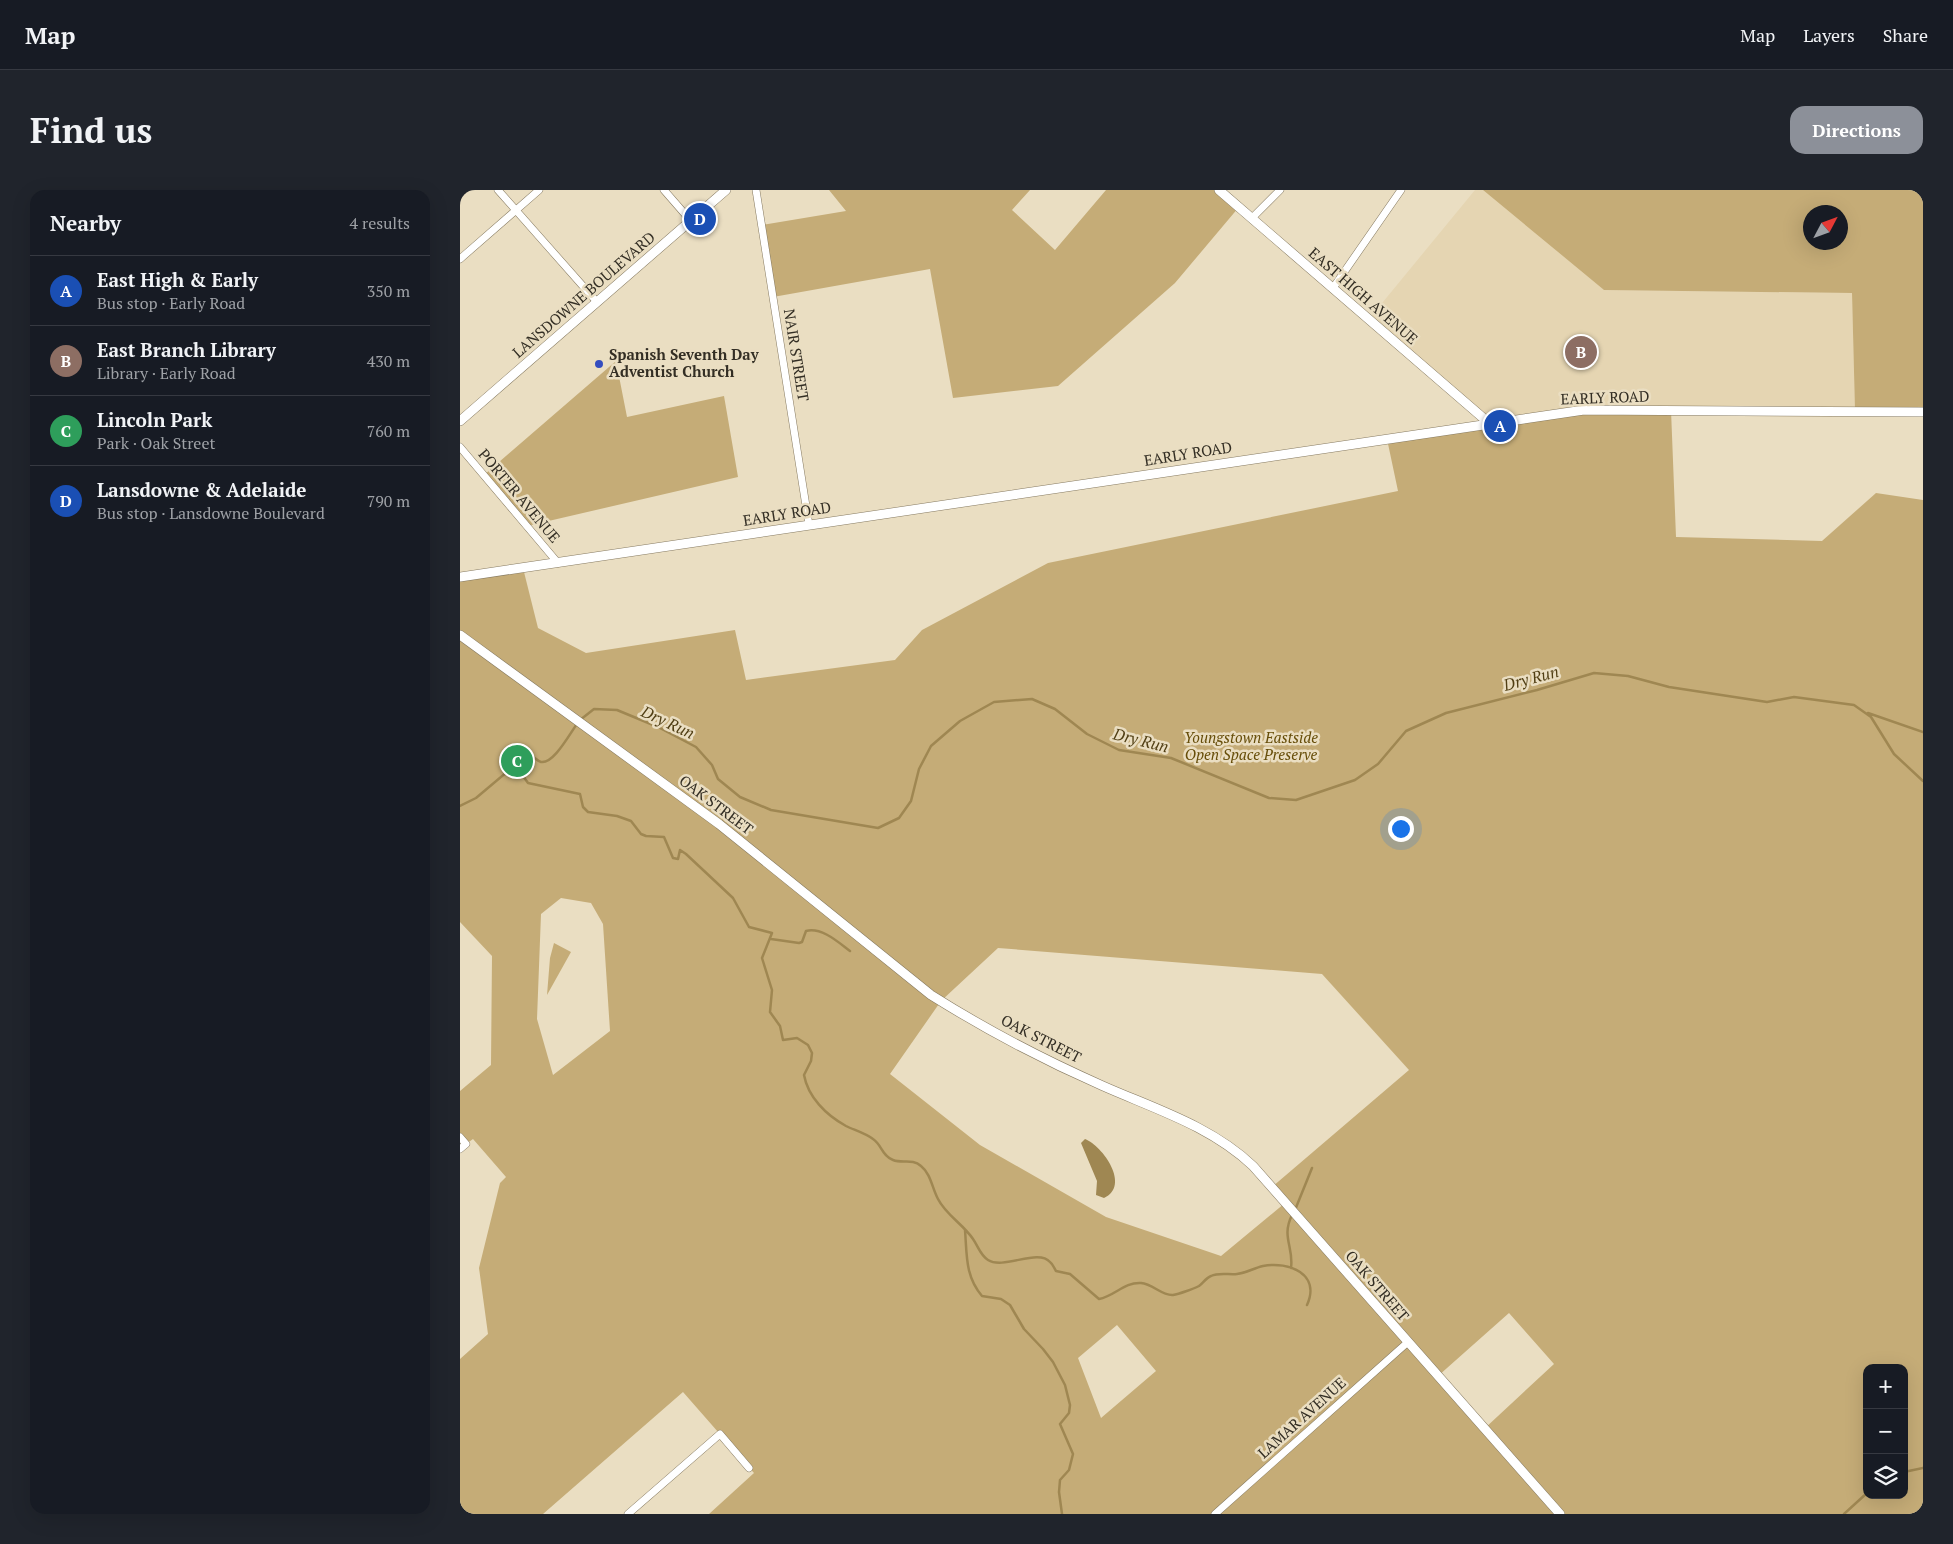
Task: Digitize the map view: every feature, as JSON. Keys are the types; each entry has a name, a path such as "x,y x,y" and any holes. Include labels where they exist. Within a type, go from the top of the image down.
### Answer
{"street":[{"path":"498,190 597,302"},
{"path":"460,259 539,190"},
{"path":"664,190 691,221"},
{"name":"LANSDOWNE BOULEVARD","path":"460,422 726,190"},
{"name":"NAIR STREET","path":"756,190 809,525"},
{"name":"EAST HIGH AVENUE","path":"1219,190 1489,423"},
{"path":"1252,218 1280,190"},
{"path":"1333,288 1401,190"},
{"name":"EARLY ROAD","path":"460,577 1489,423 1597,409 1923,412"},
{"name":"PORTER AVENUE","path":"460,447 558,563"},
{"name":"OAK STREET","path":"460,635 719,824 931,995 955,1010 1072,1071 1221,1139 1242,1154 1560,1514"},
{"path":"460,1137 463,1147"},
{"name":"LAMAR AVENUE","path":"1215,1514 1408,1342"},
{"path":"628,1514 720,1434 750,1468"}],"shaded area":[{"path":"1475,190 1483,190 1604,290 1852,293 1855,411 1597,409 1489,423 1369,319"},
{"path":"1085,1139 1099,1149 1115,1176 1115,1185 1112,1192 1104,1198 1096,1195 1097,1181 1081,1143"}],"green space":[{"path":"829,190 1030,190 1012,210 1055,250 1106,190 1219,190 1239,207 1175,283 1058,386 953,398 930,269 773,297 762,225 846,211"},
{"path":"1483,190 1923,190 1923,412 1855,411 1852,293 1604,290"},
{"path":"616,361 627,417 724,396 738,477 527,526 484,475"},
{"name":"Youngstown Eastside Open Space Preserve","path":"1671,410 1676,537 1822,541 1876,493 1923,500 1923,1514 709,1514 754,1473 683,1392 543,1514 460,1514 460,1359 488,1334 479,1268 500,1183 506,1177 473,1139 466,1144 460,1137 460,1091 491,1065 492,956 460,922 460,577 523,568 538,628 586,653 735,630 746,680 895,660 922,630 1048,563 1398,491 1387,439 1564,412","holes":["561,898 591,903 603,924 610,1031 553,1075 537,1019 541,914","998,948 1322,974 1409,1070 1272,1187 1285,1203 1221,1256 1106,1217 980,1145 890,1074 941,1001","1509,1313 1554,1364 1484,1429 1438,1376","1117,1325 1156,1371 1101,1418 1078,1358"]},
{"path":"554,943 571,952 547,995 550,958"}],"waterway":[{"name":"Dry Run","path":"580,720 594,709 617,710 658,727 696,747 712,765 718,779 740,797 771,810 878,828 899,818 911,801 919,769 931,746 960,721 994,702 1032,699 1055,709 1087,734 1119,750 1171,758 1269,798 1296,800 1355,780 1378,764 1406,731 1446,713 1537,690 1594,673 1628,676 1669,687 1767,702 1794,697 1854,705 1871,717 1894,754 1923,781"},
{"path":"1868,713 1923,732"},
{"name":"Dry Run","path":"460,806 476,798 514,766 531,756 541,762 551,758 577,724"},
{"path":"516,766 528,783 580,794 583,807 588,812 617,816 631,821 641,834 664,837 673,858 678,859 680,850 733,898 749,927 772,933 762,958 772,990 770,1012 780,1026 783,1040 797,1038 808,1045 812,1053 811,1061 804,1075 809,1091 825,1111 839,1122 873,1139 889,1158 897,1161 914,1162 921,1166 929,1177 941,1205 969,1234 985,1258 1003,1263 1029,1258 1045,1258 1056,1271 1070,1274 1099,1299 1135,1283 1150,1285 1165,1294 1173,1295 1199,1286 1214,1275 1240,1273 1263,1266 1283,1266 1300,1272 1306,1278 1310,1285 1307,1305"},
{"path":"771,939 799,943 802,942 806,931 812,930 830,936 850,951"},
{"path":"1295,1210 1312,1168"},
{"path":"1291,1268 1288,1230 1292,1215"},
{"path":"965,1230 968,1265 976,1288 982,1296 1001,1299 1010,1305 1024,1329 1053,1362 1065,1385 1070,1405 1069,1413 1060,1424 1073,1454 1069,1470 1060,1480 1059,1492 1062,1514"},
{"path":"1908,1471 1923,1468"},
{"path":"1844,1514 1863,1497"}],"place":[{"name":"Lansdowne & Adelaide","path":"700,219"},
{"name":"East Branch Library","path":"1581,352"},
{"name":"Spanish Seventh Day Adventist Church","path":"599,364"},
{"name":"East High & Early","path":"1500,426"},
{"name":"Lincoln Park","path":"517,761"}]}
